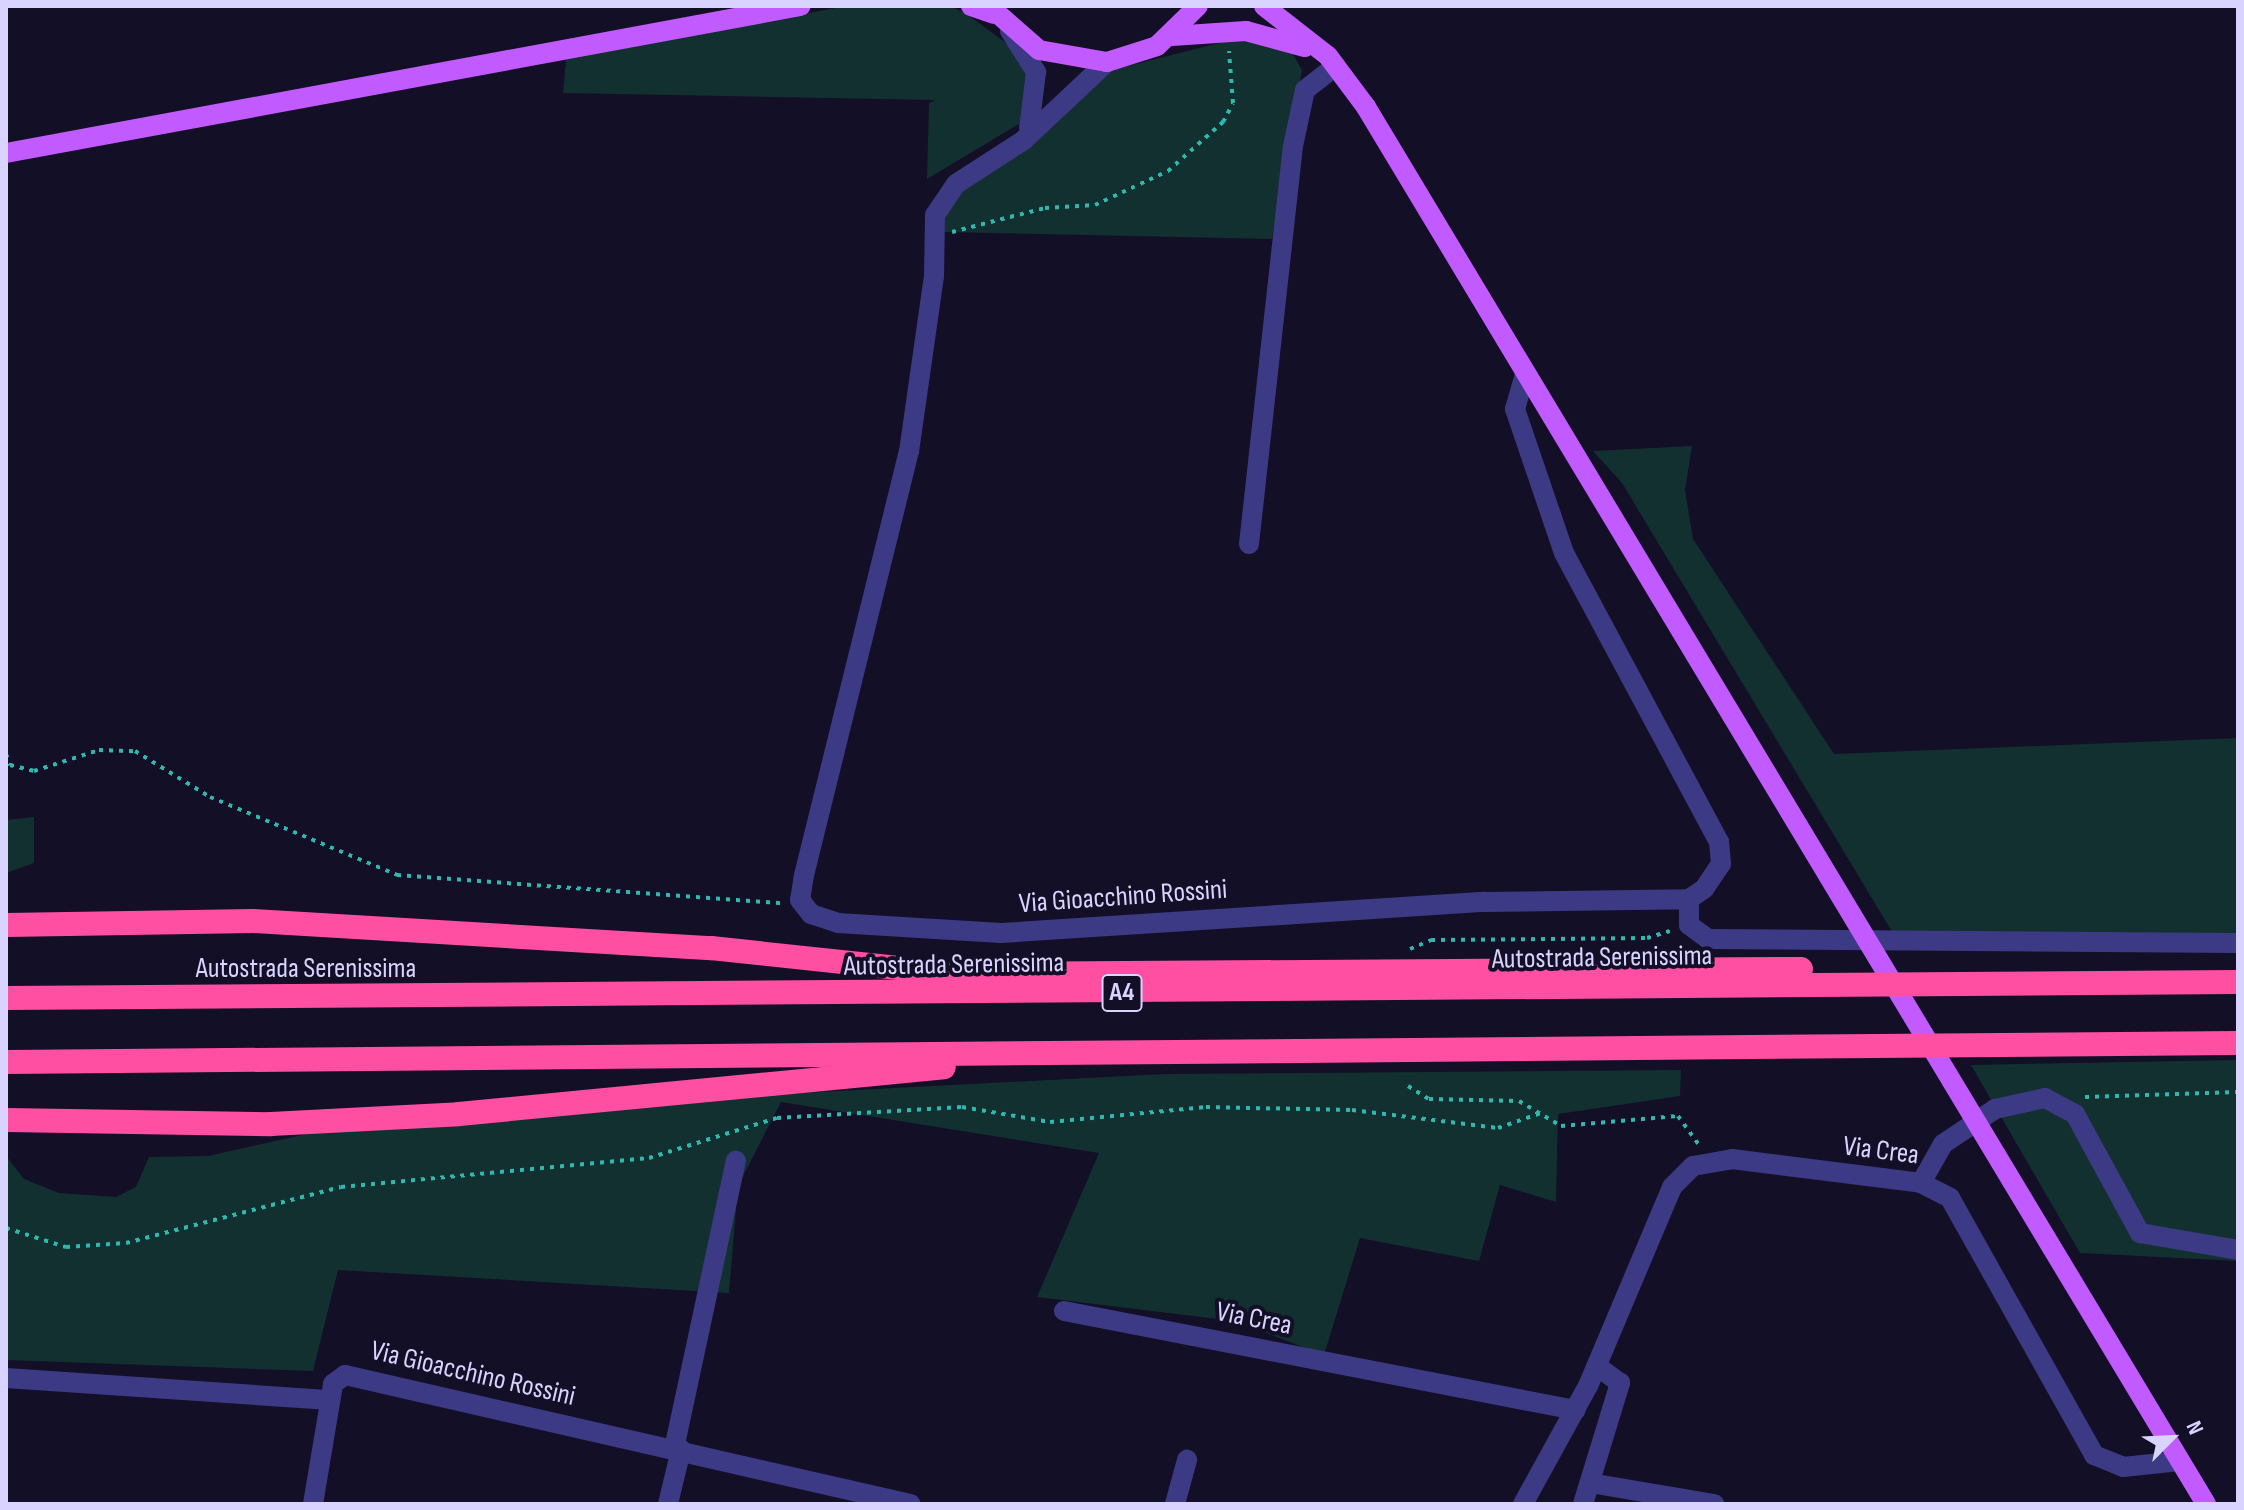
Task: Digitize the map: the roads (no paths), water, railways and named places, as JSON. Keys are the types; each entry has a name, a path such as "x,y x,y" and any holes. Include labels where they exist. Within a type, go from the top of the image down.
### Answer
{"highway":[{"path":"6,925 253,921 711,948 955,974 1827,969 2003,983"},
{"name":"Autostrada Serenissima","path":"6,998 498,1000 2238,982"},
{"name":"A4","path":"6,1062 2238,1043"},
{"path":"6,1120 271,1124 459,1114 824,1076 886,1076 1022,1054"}],"main road":[{"path":"6,153 801,6"},
{"path":"971,6 991,10 1010,31 1039,50 1107,62 1172,36 1229,30 1268,33 1332,61"},
{"path":"1172,36 1198,6"},
{"path":"1264,6 1332,61 1525,374 2206,1504"}],"street":[{"path":"1010,31 1038,83 1024,140"},
{"path":"1249,544 1293,146 1305,90 1332,61"},
{"path":"1024,140 1107,62"},
{"name":"Via Gioacchino Rossini","path":"1024,140 941,198 909,451 800,900 811,914 838,923 1001,933 1484,902 1689,899"},
{"path":"1525,374 1515,409 1564,553 1719,842 1721,864 1689,899 1689,925 1708,939 1782,945 1845,935 2238,943"},
{"path":"1921,1183 1943,1144 1995,1109 2033,1098 2060,1104 2086,1131 2140,1233 2238,1250"},
{"path":"668,1504 736,1161"},
{"name":"Via Crea","path":"1597,1366 1657,1214 1681,1175 1706,1162 1921,1183 1950,1198 2094,1455 2123,1467 2180,1461"},
{"name":"Via Crea","path":"1064,1311 1575,1410"},
{"path":"1523,1504 1597,1366 1620,1383 1583,1504"},
{"name":"Via Gioacchino Rossini","path":"330,1400 345,1375 368,1377 678,1449 843,1496 910,1504"},
{"path":"6,1378 330,1400 313,1504"},
{"path":"1175,1504 1187,1460"},
{"path":"1590,1483 1714,1504"}]}
